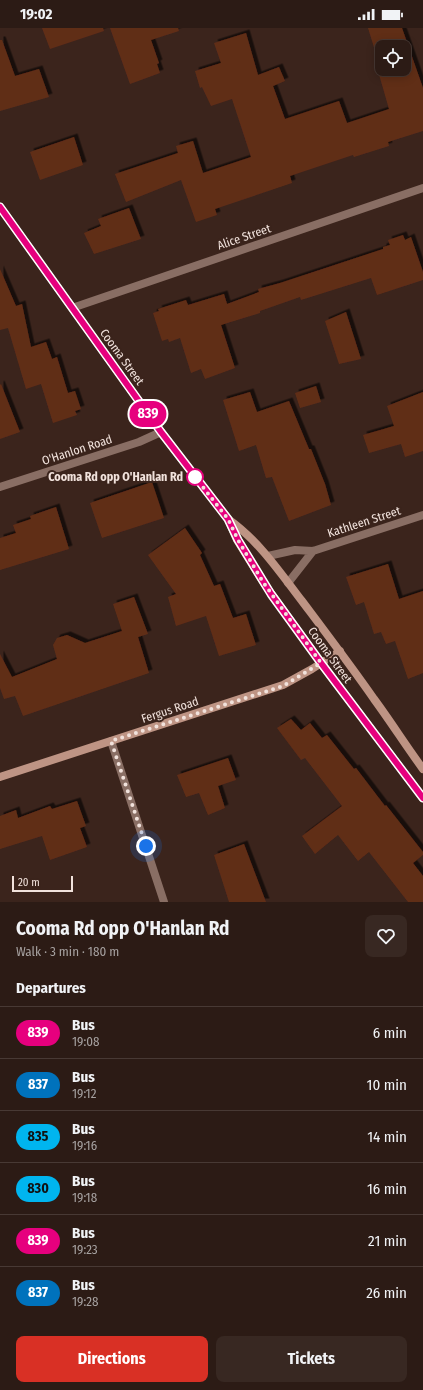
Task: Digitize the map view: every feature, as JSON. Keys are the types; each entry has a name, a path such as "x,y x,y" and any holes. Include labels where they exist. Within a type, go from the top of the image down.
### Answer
{"main road":[{"name":"Cooma Street","path":"0,207 161,432 228,519 238,540 263,582 321,663 423,798"},
{"name":"Cooma Street","path":"228,519 244,531 268,556 340,650 423,769"},
{"name":"Fergus Road","path":"0,776 283,686 340,650"}],"street":[{"name":"Alice Street","path":"72,308 423,188"},
{"name":"O'Hanlon Road","path":"0,487 139,442 161,432"},
{"name":"Kathleen Street","path":"268,556 295,550 313,551 423,515"},
{"path":"288,583 313,551"},
{"path":"111,741 164,902"}],"building":[{"path":"42,28 103,28 104,31 50,49"},
{"path":"110,28 178,28 179,31 151,40 159,63 157,64 160,73 130,84"},
{"path":"368,28 402,28 406,40 375,40 375,51"},
{"path":"246,33 258,75 279,67 285,81 273,86 285,119 339,101 347,123 389,109 379,76 411,76 411,54 423,88 423,131 388,142 389,146 354,157 353,155 290,176 292,183 215,209 217,215 196,222 181,180 126,202 115,174 178,153 176,146 193,141 203,173 251,157 232,99 211,106 202,87 200,88 195,71 221,63 214,43"},
{"path":"0,40 2,40 15,76 39,69 49,97 0,111"},
{"path":"74,137 83,165 40,180 30,152"},
{"path":"129,208 141,239 94,254 84,233 101,226 98,219"},
{"path":"403,235 405,240 411,237 423,272 423,280 377,295 371,278 301,300 300,297 260,311 260,313 221,325 235,368 205,379 201,369 191,373 180,338 169,342 168,339 162,341 153,313 159,311 158,309 186,300 188,305 224,294 227,304 259,292 258,289 383,249 383,247 390,245 388,240"},
{"path":"0,269 16,306 22,304 31,347 46,342 52,359 57,357 68,393 75,391 81,409 75,411 77,415 53,423 41,384 26,389 8,328 0,330"},
{"path":"346,312 361,359 339,364 325,321"},
{"path":"1,384 20,432 0,439 0,385"},
{"path":"316,386 321,402 300,408 295,393"},
{"path":"250,392 257,412 289,401 309,449 311,449 325,484 331,505 289,521 272,477 266,478 256,445 239,451 223,400"},
{"path":"423,392 423,451 405,457 401,444 369,453 363,435 394,426 387,406"},
{"path":"152,482 164,518 102,538 90,503"},
{"path":"56,507 69,549 0,570 0,538 16,533 13,525 31,519 30,516"},
{"path":"185,528 202,553 200,555 214,586 220,584 233,618 246,614 256,645 219,656 206,616 176,626 168,597 176,594 148,555"},
{"path":"388,564 399,599 423,591 423,673 408,679 395,641 386,644 381,632 374,634 364,602 356,605 346,577"},
{"path":"134,597 148,634 138,637 149,673 23,716 15,696 4,699 0,688 0,654 12,677 57,659 53,645 57,638 67,635 85,643 122,631 113,604"},
{"path":"291,719 301,730 310,723 322,738 327,735 354,769 356,768 423,852 423,855 413,863 423,876 423,902 408,902 369,852 358,861 338,835 315,854 302,836 342,806 305,758 301,760 277,728"},
{"path":"228,758 236,780 218,786 225,808 208,815 199,793 186,797 177,775"},
{"path":"77,801 86,826 80,828 87,847 50,860 42,836 0,849 0,816 16,810 18,818 50,806 52,809"},
{"path":"244,844 266,902 229,902 214,855"}],"bus line":[{"name":"839","path":"0,207 161,432 228,519 238,540 271,594 423,798"}],"place":[{"name":"Cooma Rd opp O'Hanlan Rd","path":"195,477"}],"route":[{"path":"146,846 111,741 283,686 307,673 321,663 263,582 238,540 228,519 195,477"}]}
